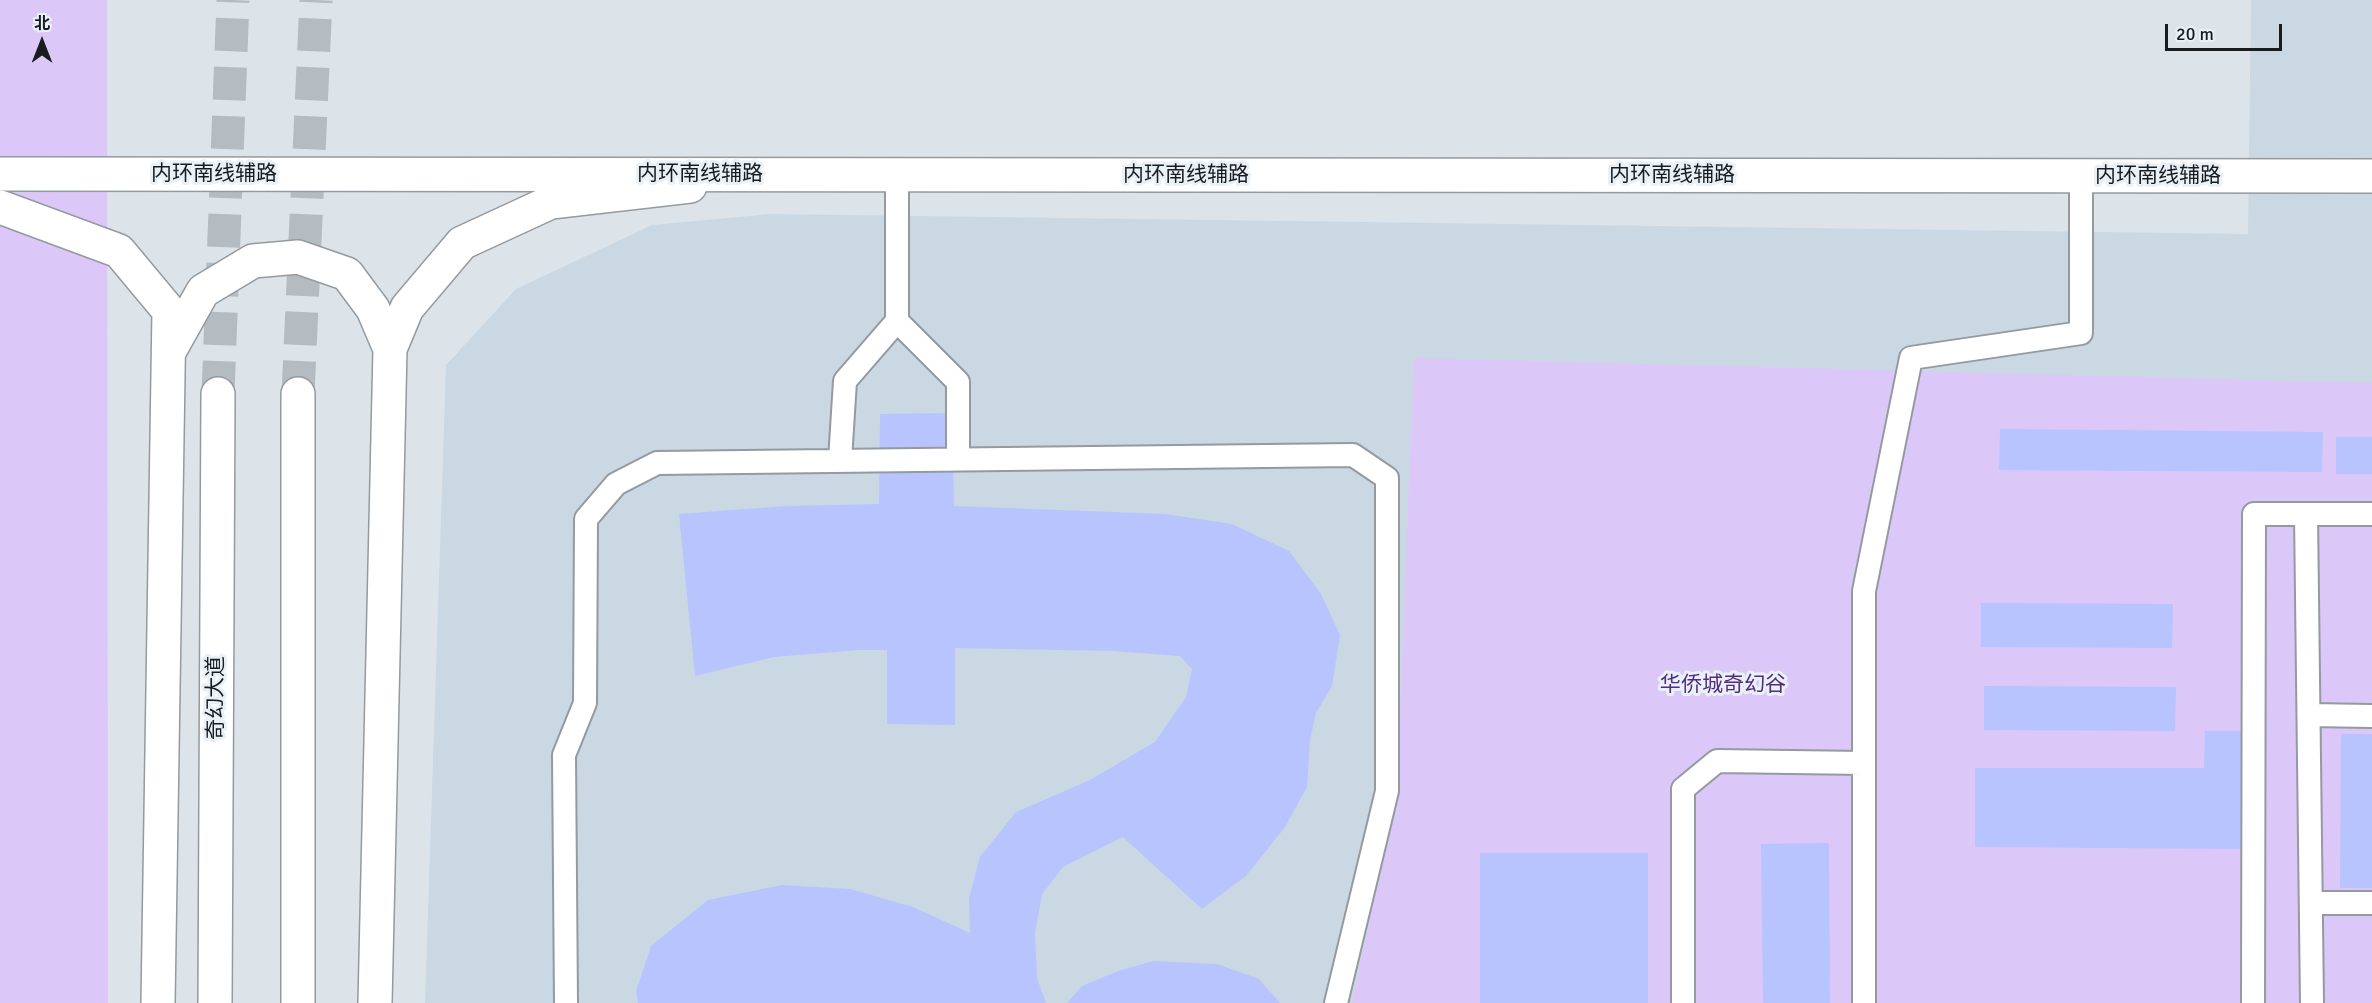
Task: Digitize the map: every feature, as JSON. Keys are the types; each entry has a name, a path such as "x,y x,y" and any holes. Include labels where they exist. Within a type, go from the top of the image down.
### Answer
{"main road":[{"name":"内环南线辅路","path":"0,174 2372,176"},
{"path":"375,1003 390,349 407,308 462,243 551,202 784,174"},
{"path":"0,207 119,251 169,311 158,1003"},
{"path":"168,352 203,291 253,261 298,257 347,274 373,309 390,349"},
{"name":"奇幻大道","path":"215,1003 218,394"},
{"path":"298,394 298,1003"}],"lane":[{"path":"840,460 844,381 897,321 897,174"},
{"path":"1864,1003 1864,591 1911,358 2081,333 2081,176"},
{"path":"897,321 958,382 958,459"},
{"path":"566,1003 564,755 585,703 586,519 616,483 657,463 1353,455 1387,478 1387,791 1336,1003"},
{"path":"2253,1003 2254,514 2372,514"},
{"path":"2306,514 2312,1003"},
{"path":"2309,715 2372,716"},
{"path":"1683,1003 1683,789 1717,761 1864,763"},
{"path":"2311,903 2372,903"}],"shaded area":[{"path":"2251,0 2372,0 2372,1003 425,1003 446,365 516,289 652,225 771,214 2248,234"}],"green space":[{"path":"0,0 107,0 108,1003 0,1003"},
{"name":"华侨城奇幻谷","path":"1414,358 2372,383 2372,1003 1352,1003 1397,794"}],"building":[{"path":"952,413 954,506 1165,514 1232,524 1289,551 1321,594 1340,635 1332,686 1316,713 1310,740 1307,787 1285,827 1246,876 1202,909 1123,837 1063,867 1042,894 1035,933 1037,978 1046,1003 638,1003 636,991 651,946 708,900 782,885 850,889 913,907 970,933 969,898 980,857 1016,812 1088,781 1155,742 1186,697 1192,669 1180,656 1112,651 955,648 955,725 887,724 887,650 774,657 695,676 679,514 787,506 879,504 880,414"},
{"path":"2000,429 2323,432 2322,472 1999,470"},
{"path":"2336,437 2372,437 2372,474 2336,474"},
{"path":"1981,603 2173,604 2172,648 1981,647"},
{"path":"1984,686 2176,687 2175,731 1984,730"},
{"path":"2205,731 2242,731 2241,849 1975,847 1975,768 2204,768"},
{"path":"2341,734 2372,734 2372,888 2340,888"},
{"path":"1829,843 1830,1003 1763,1003 1761,844"},
{"path":"1480,853 1648,853 1648,1003 1480,1003"},
{"path":"1153,961 1217,964 1259,979 1280,1003 1067,1003 1082,986 1118,971"}],"tunnel":[{"path":"218,394 233,0"},
{"path":"298,394 316,0"}]}
